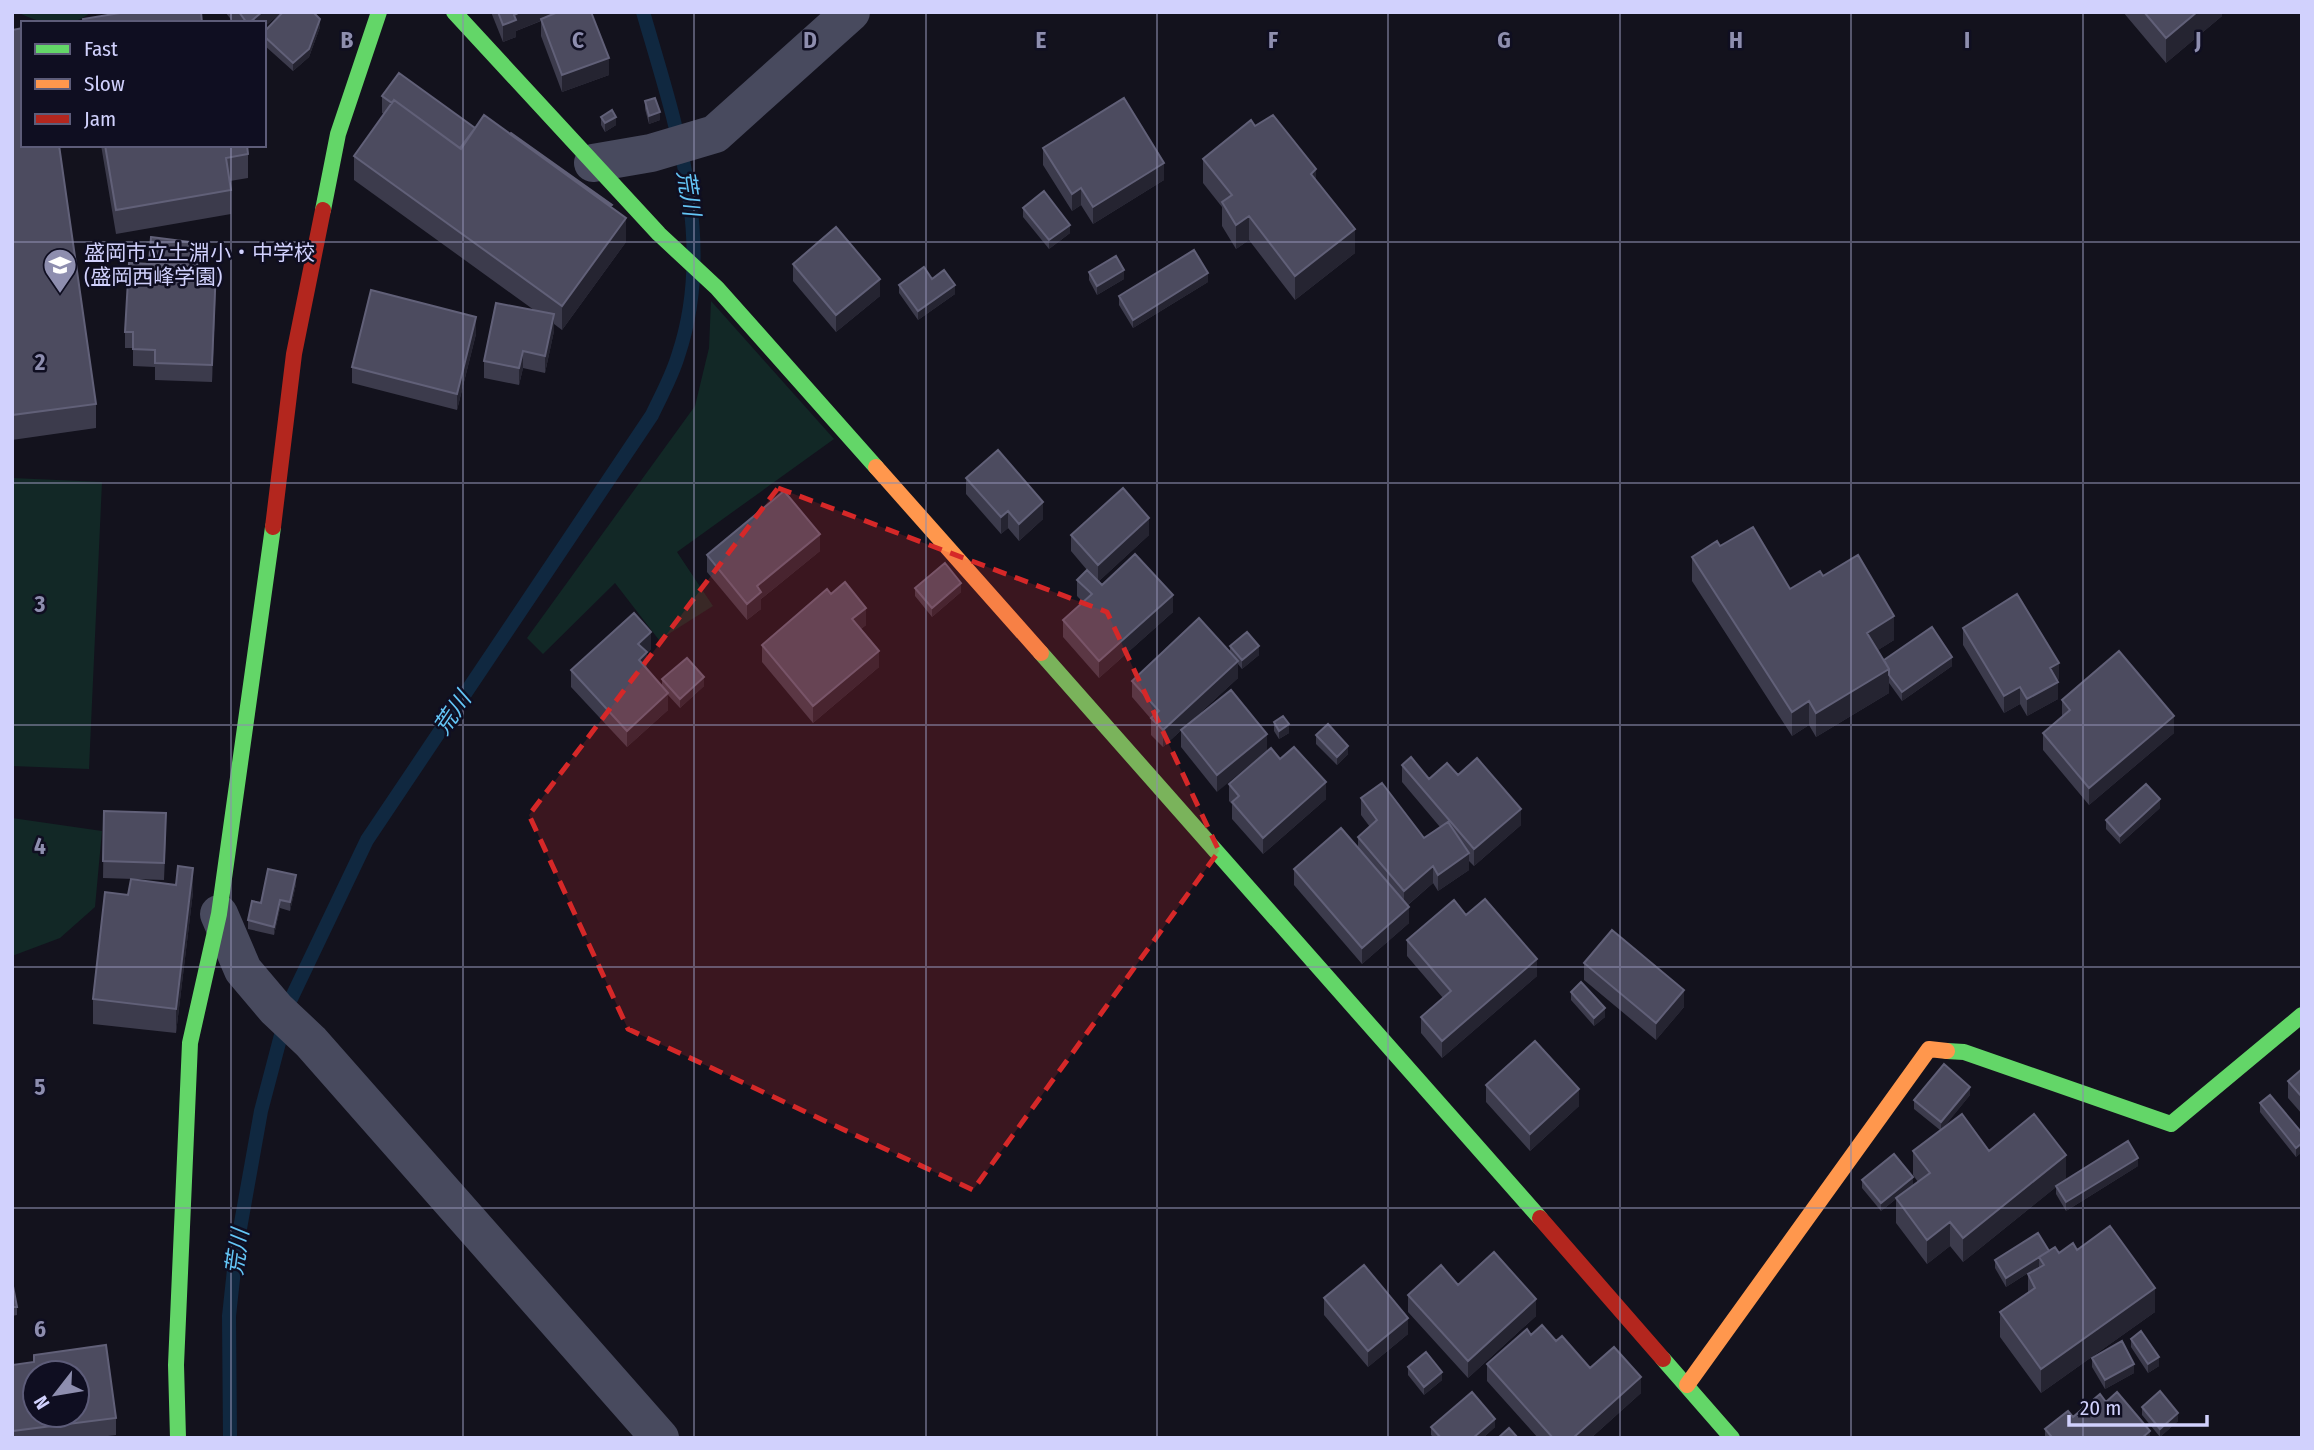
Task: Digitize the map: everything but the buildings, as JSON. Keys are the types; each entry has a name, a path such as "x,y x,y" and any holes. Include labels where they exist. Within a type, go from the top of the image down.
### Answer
{"street":[{"path":"178,1438 176,1365 190,1043 219,914 264,607 294,354 338,134 379,12"},
{"path":"454,12 659,234 717,288 1250,887 1731,1438"},
{"path":"593,163 651,153 715,134 851,12"},
{"path":"219,914 243,970 660,1438"},
{"path":"1686,1385 1929,1049 1964,1052 2171,1124 2302,1015"}],"highlighted area":[{"path":"778,488 1107,612 1219,851 973,1190 628,1029 529,815"}],"green space":[{"path":"17,12 91,12 75,21 36,20"},
{"path":"711,301 834,439 677,552 713,606 659,640 615,583 543,654 527,638 695,406 709,348"},
{"path":"12,478 102,482 89,769 12,766"},
{"path":"12,818 102,831 95,907 60,938 12,956"}],"waterway":[{"name":"荒川","path":"230,1438 229,1316 236,1251 261,1111 290,1001 367,840 652,415 678,356 689,313 693,226 678,139 643,12"}],"traffic: fast":[{"path":"323,210 338,134 379,12"},
{"path":"454,12 659,234 717,288 876,467"},
{"path":"178,1438 176,1365 190,1043 219,914 273,527"},
{"path":"1041,653 1540,1218"},
{"path":"1947,1051 1964,1052 2171,1124 2302,1015"},
{"path":"1663,1359 1732,1438"}],"traffic: slow":[{"path":"876,467 1041,653"},
{"path":"1687,1385 1929,1049 1947,1051"}],"traffic: jam":[{"path":"273,527 294,354 323,210"},
{"path":"1540,1218 1663,1359"}],"place":[{"name":"盛岡市立土淵小・中学校 (盛岡西峰学園)","path":"60,295"}]}
